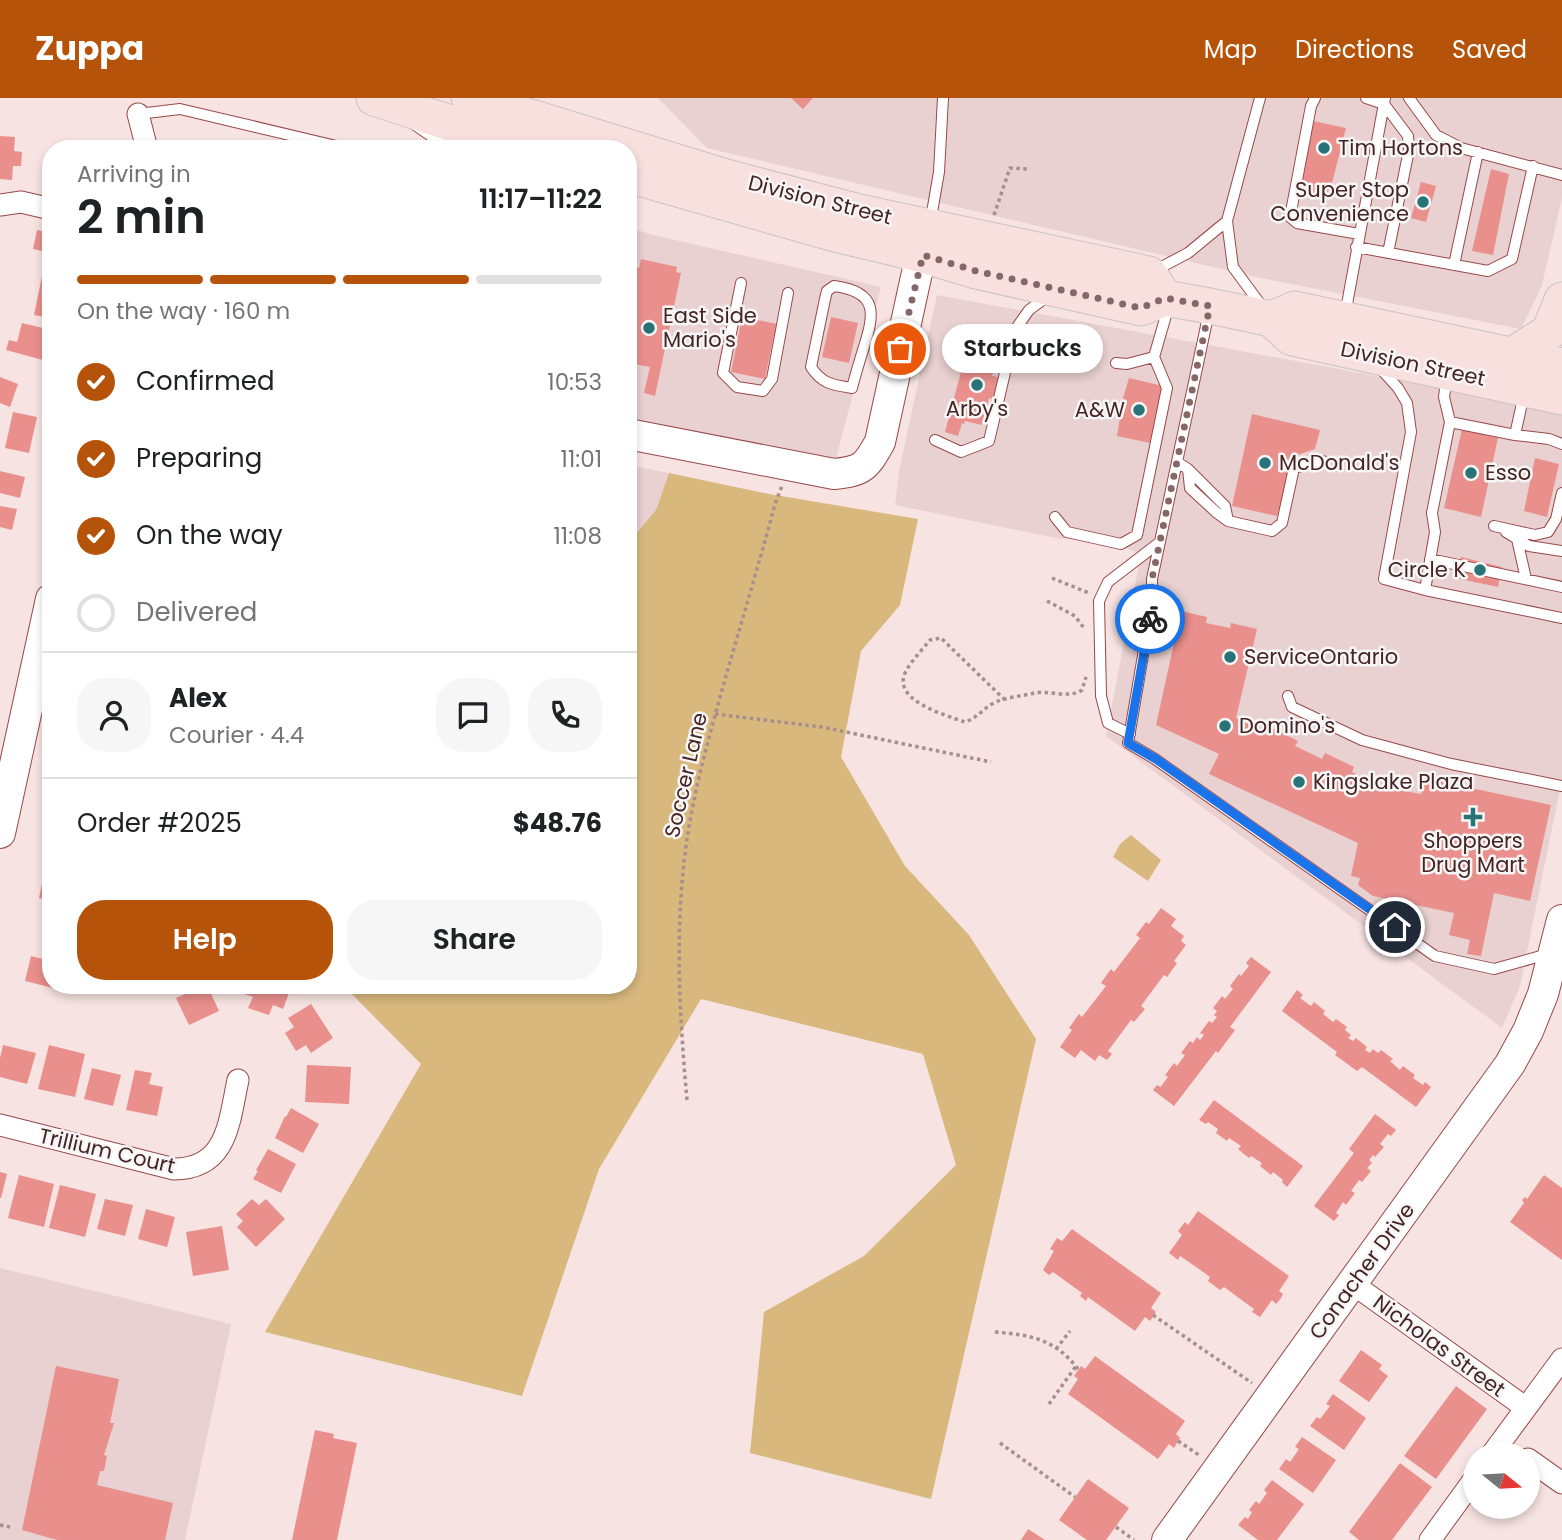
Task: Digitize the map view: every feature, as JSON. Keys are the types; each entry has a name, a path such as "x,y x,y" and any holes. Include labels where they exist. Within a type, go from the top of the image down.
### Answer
{"main road":[{"name":"Division Street","path":"469,98 606,140"},
{"path":"384,101 507,140"},
{"name":"Division Street","path":"637,150 726,177 875,216 926,240 976,271 1141,308 1161,291"},
{"name":"Division Street","path":"637,177 835,234 926,240 1161,291 1271,320 1292,338 1562,397"},
{"path":"1514,354 1549,332 1562,300"},
{"name":"Division Street","path":"1271,320 1296,309 1562,366"}],"street":[{"path":"384,101 435,132 443,140"},
{"path":"138,114 145,140"},
{"path":"0,205 21,202 42,206"},
{"path":"637,436 834,474 851,472 866,466 880,442 926,240"},
{"path":"0,833 42,640"},
{"name":"Conacher Drive","path":"1167,1540 1510,1064 1528,1031 1543,994 1562,920"},
{"name":"Trillium Court","path":"0,1125 174,1169 189,1169 205,1163 217,1151 227,1132 238,1080"},
{"name":"Nicholas Street","path":"1353,1284 1526,1409"},
{"path":"1501,1442 1562,1359"},
{"path":"1540,1467 1562,1483"},
{"path":"1430,1540 1463,1495"}],"lane":[{"path":"926,240 939,172 943,98"},
{"path":"1259,98 1227,221 1233,267 1271,320"},
{"path":"1315,98 1311,106 1290,217 1297,223 1359,234"},
{"path":"1366,98 1385,101 1408,136 1409,150 1388,253"},
{"path":"1409,98 1436,135 1461,148 1562,175"},
{"path":"1344,319 1385,101"},
{"path":"138,114 180,110 310,140"},
{"path":"1454,265 1478,152"},
{"path":"1356,247 1488,271 1512,259 1533,166"},
{"path":"1055,517 1067,531 1121,544 1137,535 1167,388 1154,357 1161,291 1188,253 1227,221"},
{"path":"741,283 723,373 737,387 763,391 772,379 788,292"},
{"path":"834,286 853,289 866,298 871,308 871,324 852,388 828,384 818,378 811,367 827,291 834,286"},
{"path":"935,440 961,452 989,441 1015,330 1029,310 1057,289"},
{"path":"1210,306 1152,579 1152,603 1128,743 1156,759 1435,956 1494,970 1554,953"},
{"path":"1367,354 1398,388 1407,403 1411,432 1384,579 1562,618"},
{"path":"1116,363 1128,364 1154,357"},
{"path":"1425,590 1435,532 1433,513 1450,422 1444,397 1448,371"},
{"path":"1514,435 1526,388"},
{"path":"1450,422 1549,439 1562,444"},
{"path":"1177,462 1188,469 1225,506 1228,521 1272,531 1282,523 1294,468 1323,461"},
{"path":"1562,493 1556,519 1548,532 1535,535 1494,526 1530,546 1562,551"},
{"path":"1517,539 1526,579"},
{"path":"1130,734 1108,723 1101,696 1100,597 1108,582 1160,542"},
{"path":"1430,559 1562,587"},
{"path":"1288,696 1292,707 1362,740 1451,764 1562,786"}],"path":[{"path":"994,216 1010,167 1027,169"},
{"name":"Soccer Lane","path":"687,1101 679,974 681,896 690,820 715,714 775,504 791,466"},
{"path":"1052,578 1100,597"},
{"path":"1047,601 1074,616 1086,635"},
{"path":"1005,700 941,638 930,640 904,673 904,688 910,699 965,722 975,719 997,701 1005,700 1038,692 1076,694 1082,690 1087,671"},
{"path":"715,714 822,727 991,762"},
{"path":"1153,1315 1252,1383"},
{"path":"1056,1349 1070,1331"},
{"path":"995,1332 1041,1339 1077,1368 1049,1404"},
{"path":"1178,1441 1199,1455"},
{"path":"1000,1443 1075,1497"},
{"path":"0,1525 10,1527"},
{"path":"1116,1527 1134,1540"}],"shaded area":[{"path":"658,98 1562,98 1562,198 1542,285 1521,329 1251,276 707,148"},
{"path":"637,230 881,287 833,470 637,422"},
{"name":"Kingslake Plaza","path":"937,295 1562,410 1562,779 1520,986 1502,1028 1106,736 1141,554 1109,541 1061,539 895,505 899,471"},
{"path":"637,467 669,473 656,510 637,532"},
{"path":"669,473 769,494 918,519 900,605 861,651 841,757 905,866 969,935 1036,1039 931,1499 750,1453 764,1312 864,1256 956,1165 923,1054 701,999 599,1169 522,1396 265,1332 421,1064 352,994 637,994 637,532 656,510"},
{"path":"1131,835 1161,860 1148,881 1113,857 1120,844"},
{"path":"0,1268 231,1324 185,1540 0,1540"}],"building":[{"path":"791,98 813,98 803,109"},
{"name":"Tim Hortons","path":"1313,121 1346,128 1330,191 1323,197 1304,193 1300,180"},
{"path":"0,136 15,137 14,151 22,152 21,166 13,166 12,180 0,179"},
{"path":"1491,169 1509,174 1493,255 1472,251"},
{"name":"Super Stop Convenience","path":"1421,182 1436,186 1426,222 1411,218"},
{"path":"37,230 42,231 42,251 33,249"},
{"name":"East Side Mario's","path":"641,259 677,267 676,272 681,273 655,396 644,393 650,367 637,365"},
{"path":"42,276 42,316 34,315"},
{"path":"742,317 778,324 765,379 731,372"},
{"path":"831,317 858,323 849,363 822,357"},
{"path":"22,323 42,328 42,360 6,350 9,340 17,342"},
{"name":"Arby's","path":"973,346 998,352 992,376 998,377 993,399 989,398 982,425 965,421 958,436 945,432 962,368 967,370"},
{"path":"0,377 18,384 10,407 0,403"},
{"name":"A&W","path":"1129,378 1163,386 1150,443 1117,436"},
{"path":"13,412 37,417 29,453 5,448"},
{"name":"McDonald's","path":"1252,414 1320,430 1315,449 1289,458 1288,468 1292,469 1283,506 1280,505 1277,516 1232,506"},
{"name":"Esso","path":"1462,429 1498,438 1481,517 1444,508"},
{"path":"1535,458 1559,464 1547,517 1524,511"},
{"path":"0,471 25,477 20,498 0,493"},
{"path":"0,506 17,509 12,530 0,527"},
{"name":"Circle K","path":"1461,557 1502,567 1498,587 1456,578"},
{"name":"Kingslake Plaza","path":"1181,611 1207,617 1206,623 1230,628 1231,623 1257,629 1236,718 1267,733 1270,727 1298,741 1295,746 1322,759 1325,753 1354,767 1352,772 1379,786 1421,794 1424,778 1551,805 1530,901 1494,893 1481,956 1467,954 1470,940 1449,935 1454,913 1373,896 1358,885 1360,878 1351,876 1358,843 1209,774 1219,754 1156,725"},
{"path":"1161,908 1176,919 1171,926 1184,936 1181,941 1186,945 1174,961 1177,963 1167,977 1164,975 1141,1006 1145,1009 1134,1022 1131,1020 1108,1051 1112,1054 1107,1060 1099,1055 1095,1061 1081,1050 1075,1058 1060,1047 1072,1030 1069,1028 1079,1014 1082,1017 1106,986 1101,983 1111,969 1114,972 1140,938 1136,935"},
{"path":"31,956 42,959 42,985 25,981"},
{"path":"1251,957 1271,972 1230,1027 1235,1030 1174,1106 1153,1090 1157,1085 1161,1087 1168,1077 1165,1075 1174,1063 1177,1066 1185,1055 1181,1053 1190,1041 1193,1043 1197,1037 1200,1040 1204,1035 1200,1033 1209,1021 1212,1023 1217,1017 1214,1015 1217,1011 1213,1008 1222,996 1225,999 1233,989 1230,986 1249,966 1246,963"},
{"path":"1297,990 1303,995 1300,998 1311,1006 1314,1002 1333,1022 1336,1019 1347,1027 1345,1030 1351,1035 1348,1038 1353,1041 1356,1038 1370,1053 1373,1049 1378,1053 1381,1050 1393,1059 1390,1061 1400,1070 1403,1066 1415,1075 1413,1078 1431,1087 1416,1107 1362,1067 1357,1071 1335,1055 1337,1052 1282,1011"},
{"path":"185,994 211,994 219,1011 189,1025 176,998"},
{"path":"244,994 289,994 283,1009 273,1005 269,1015 248,1008 253,997"},
{"path":"311,1004 333,1038 311,1053 306,1045 296,1051 285,1033 294,1027 288,1018"},
{"path":"3,1045 36,1053 27,1084 0,1077"},
{"path":"49,1045 85,1054 75,1097 38,1089"},
{"path":"307,1065 351,1067 349,1104 305,1102"},
{"path":"92,1068 121,1075 113,1106 84,1099"},
{"path":"135,1070 152,1073 149,1084 163,1087 157,1116 126,1110"},
{"path":"1214,1100 1303,1166 1287,1187 1273,1172 1271,1175 1260,1166 1262,1163 1251,1156 1249,1158 1238,1149 1241,1146 1229,1138 1227,1141 1216,1133 1218,1129 1199,1120"},
{"path":"291,1108 319,1124 303,1153 275,1138"},
{"path":"1375,1114 1396,1130 1391,1136 1388,1134 1380,1144 1384,1147 1369,1160 1372,1163 1367,1168 1371,1171 1362,1182 1359,1180 1351,1191 1355,1193 1346,1205 1343,1202 1334,1221 1314,1206 1354,1153 1349,1149"},
{"path":"268,1149 296,1164 281,1193 253,1179"},
{"path":"0,1172 7,1174 1,1198 0,1198"},
{"path":"19,1175 54,1184 44,1227 8,1218"},
{"path":"1544,1175 1562,1188 1562,1260 1510,1222 1524,1203 1522,1200 1525,1197 1527,1199"},
{"path":"60,1185 96,1194 85,1237 49,1228"},
{"path":"105,1199 133,1205 125,1236 97,1229"},
{"path":"252,1199 259,1205 266,1199 285,1219 256,1247 237,1227 243,1221 236,1214"},
{"path":"146,1209 175,1217 167,1247 138,1239"},
{"path":"1198,1211 1289,1276 1279,1291 1283,1294 1281,1298 1276,1304 1272,1300 1260,1317 1252,1312 1254,1309 1224,1287 1220,1290 1208,1281 1210,1277 1199,1269 1180,1256 1178,1260 1169,1253 1182,1235 1178,1231 1185,1222 1188,1225"},
{"path":"222,1226 229,1270 193,1276 186,1232"},
{"path":"1072,1229 1161,1293 1151,1308 1156,1312 1150,1321 1145,1317 1135,1331 1088,1297 1086,1301 1080,1296 1082,1293 1053,1272 1049,1275 1043,1270 1054,1251 1050,1249 1057,1238 1062,1241"},
{"path":"1361,1350 1382,1365 1379,1369 1388,1376 1369,1402 1339,1381"},
{"path":"1095,1356 1185,1421 1176,1434 1180,1438 1174,1448 1169,1444 1158,1459 1068,1394 1078,1379 1074,1376 1081,1366 1085,1369"},
{"path":"56,1366 119,1379 110,1423 114,1423 104,1455 107,1456 104,1471 100,1471 97,1485 173,1503 165,1540 57,1540 22,1530"},
{"path":"1456,1386 1487,1409 1436,1479 1404,1456"},
{"path":"1333,1394 1366,1418 1344,1450 1310,1426 1317,1417 1320,1419 1330,1406 1326,1404"},
{"path":"315,1430 334,1434 333,1438 357,1443 337,1540 292,1540"},
{"path":"1302,1437 1336,1460 1313,1493 1279,1469 1286,1459 1290,1462 1299,1449 1295,1447"},
{"path":"1400,1463 1432,1487 1392,1540 1359,1540 1349,1532"},
{"path":"1088,1479 1129,1508 1106,1540 1087,1540 1059,1520"},
{"path":"1272,1480 1304,1504 1277,1540 1258,1540 1238,1525 1245,1517 1248,1519 1252,1512 1249,1510 1256,1501 1259,1504 1267,1493 1264,1490"},
{"path":"1028,1529 1045,1540 1021,1540"}],"way so far":[{"path":"900,349 923,255 976,271 1141,308 1165,298 1210,306 1152,579 1150,619"}],"place":[{"name":"Tim Hortons","path":"1324,148"},
{"name":"Super Stop Convenience","path":"1423,202"},
{"name":"East Side Mario's","path":"649,328"},
{"name":"Starbucks","path":"900,349"},
{"name":"Arby's","path":"977,385"},
{"name":"A&W","path":"1139,410"},
{"name":"McDonald's","path":"1265,463"},
{"name":"Esso","path":"1471,473"},
{"name":"Circle K","path":"1480,570"},
{"name":"ServiceOntario","path":"1230,657"},
{"name":"Domino's","path":"1225,726"},
{"name":"Kingslake Plaza","path":"1299,782"},
{"name":"Shoppers Drug Mart","path":"1473,817"}],"route":[{"path":"1150,619 1128,743 1156,759 1395,927"}]}
